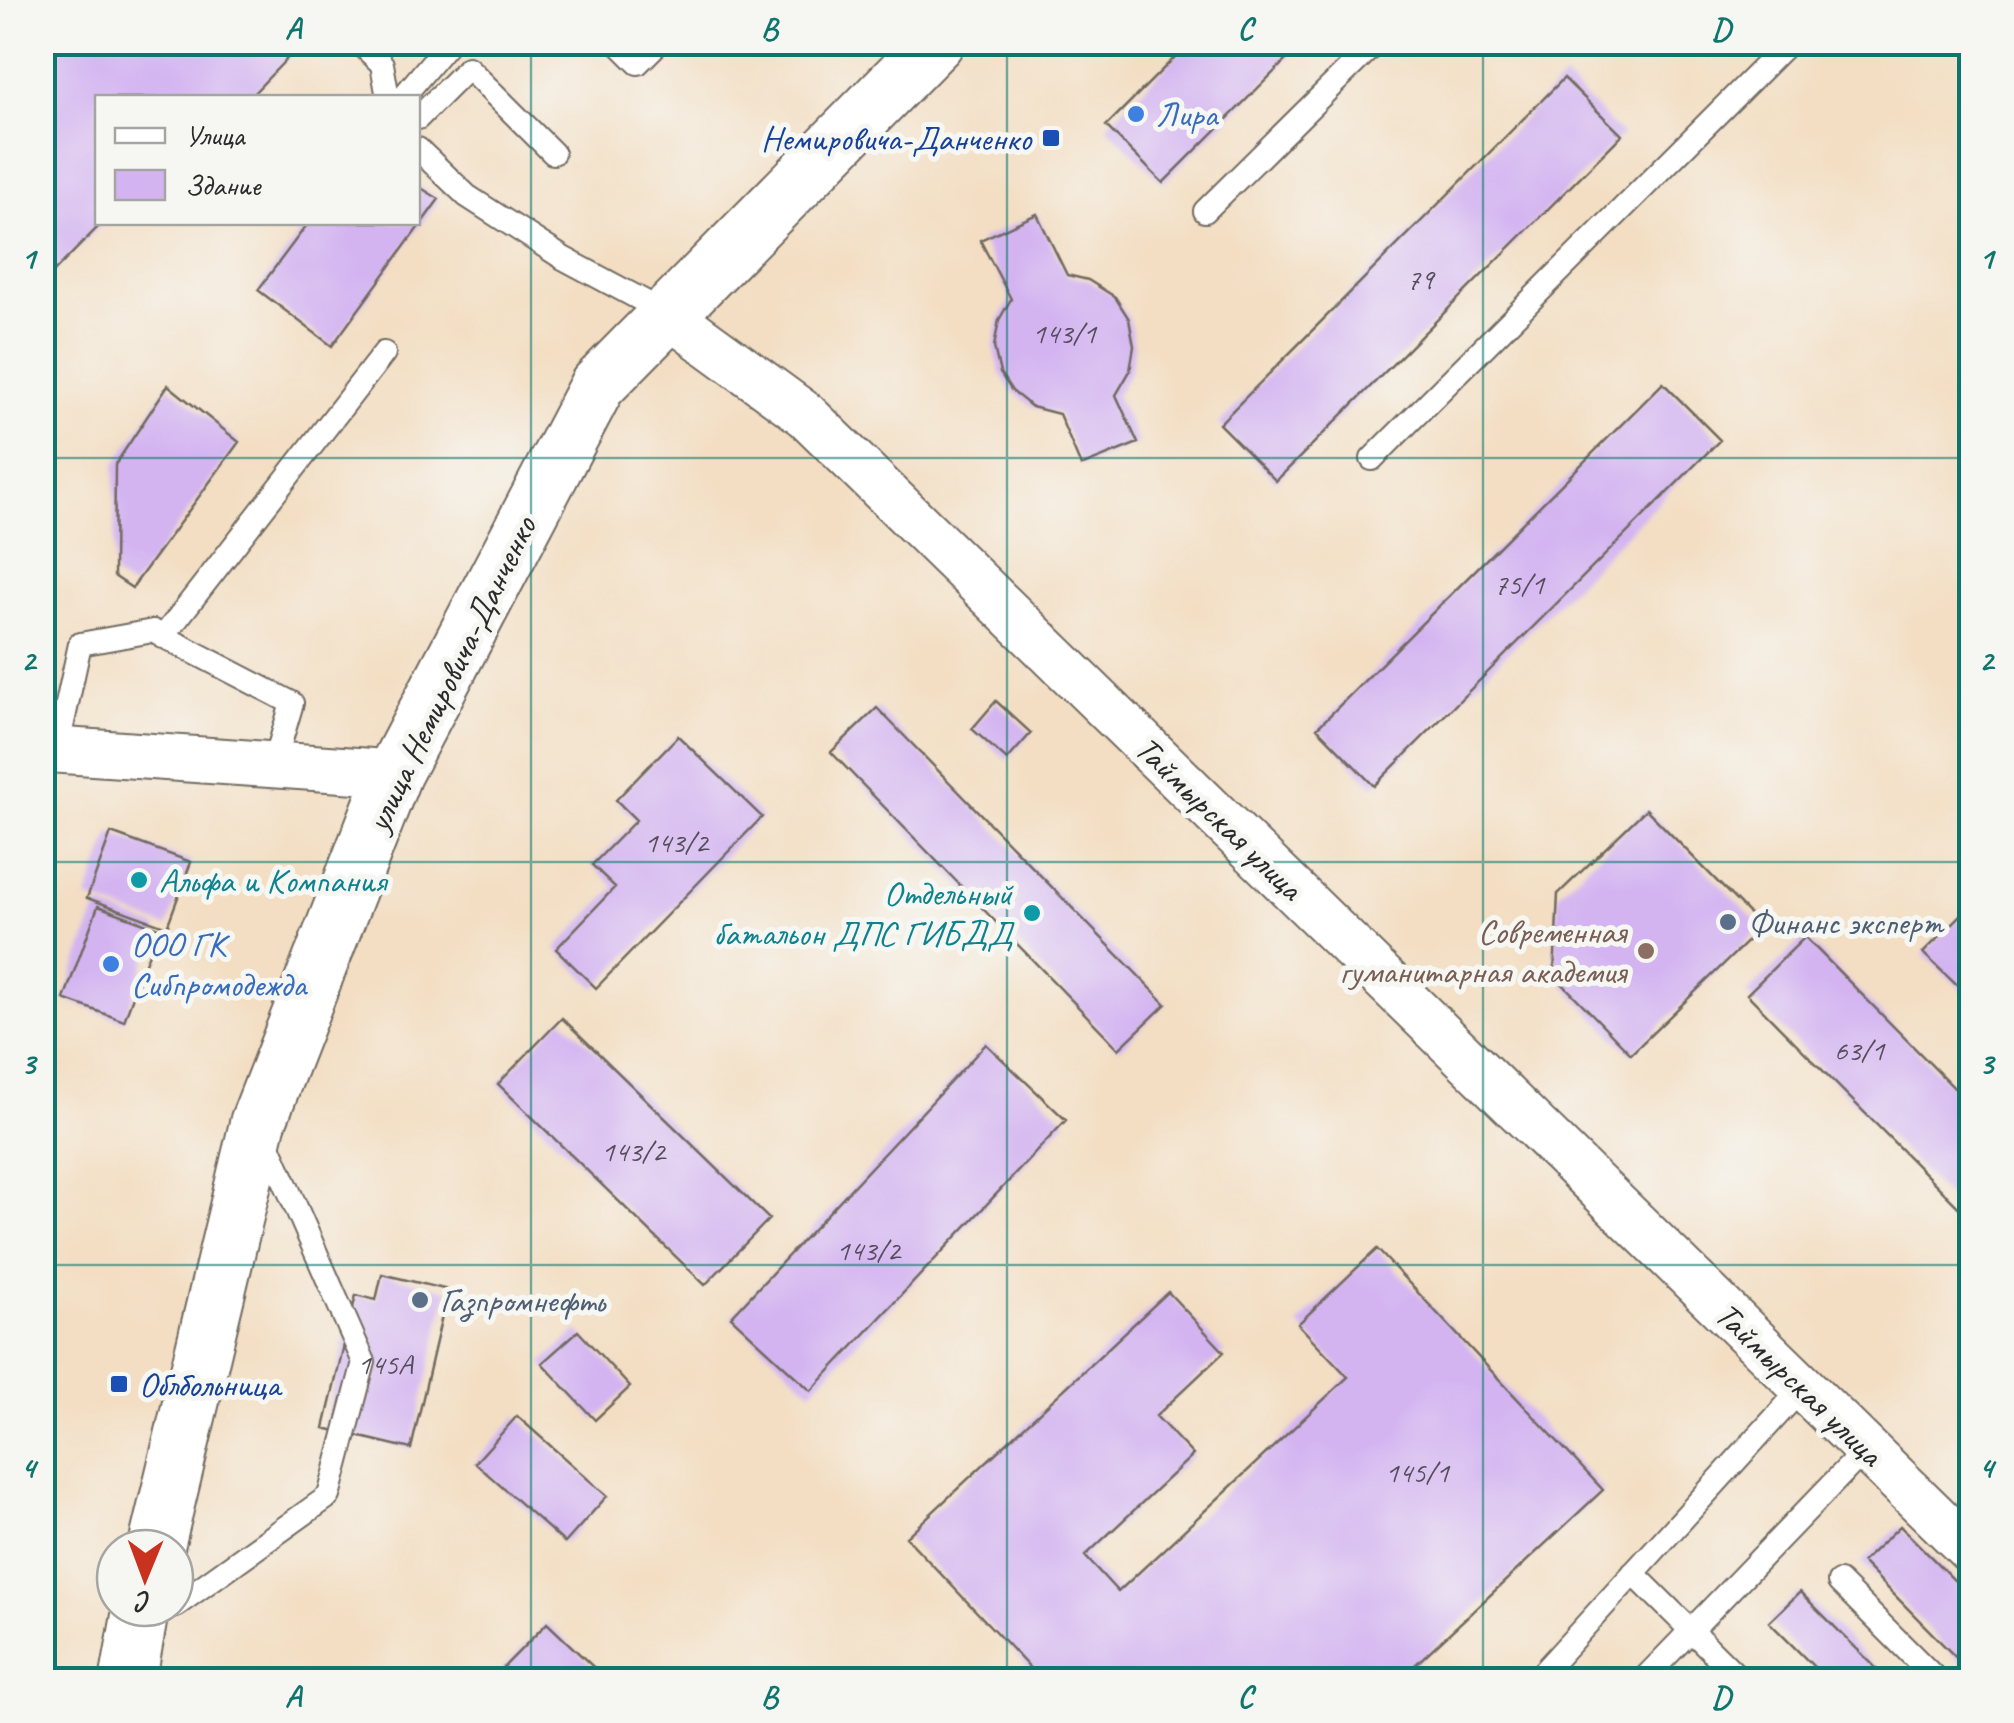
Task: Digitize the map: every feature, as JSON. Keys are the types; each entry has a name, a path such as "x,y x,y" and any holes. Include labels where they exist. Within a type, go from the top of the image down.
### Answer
{"main road":[{"name":"улица Немировича-Данченко","path":"161,1528 258,1122 394,772 597,386 918,49"}],"street":[{"name":"Таймырская улица","path":"666,313 806,415 1972,1552"},
{"path":"50,750 394,772"}],"lane":[{"path":"359,42 382,64 387,95"},
{"path":"405,95 449,42"},
{"path":"617,42 638,63 659,42"},
{"path":"1205,210 1376,42"},
{"path":"1372,459 1789,42"},
{"path":"420,116 468,68 553,154"},
{"path":"420,151 466,196 563,258 666,313"},
{"path":"163,637 384,353"},
{"path":"50,750 80,644 153,631 292,703 274,764"},
{"path":"195,1594 329,1496 364,1362 258,1122"},
{"path":"1536,1680 1802,1386"},
{"path":"1643,1680 1866,1449"},
{"path":"1634,1573 1741,1680"},
{"path":"1839,1582 1937,1680"}],"building":[{"path":"42,42 295,42 299,46 252,95 95,95 95,225 100,225 42,284"},
{"path":"1190,42 1304,42 1163,183 1106,126"},
{"path":"1564,78 1622,135 1276,481 1219,424"},
{"path":"420,187 439,199 332,346 258,290 307,225 420,225"},
{"path":"1037,214 1067,275 1088,280 1115,297 1129,319 1134,346 1130,371 1116,395 1138,443 1081,466 1059,414 1032,407 1012,391 1000,373 994,347 999,320 1011,299 980,240"},
{"path":"1663,383 1720,440 1374,786 1317,728"},
{"path":"168,385 239,442 132,588 114,576 115,465"},
{"path":"996,701 1031,733 1007,760 972,729"},
{"name":"Отдельный батальон ДПС ГИБДД","path":"877,708 1166,1004 1119,1049 831,752"},
{"path":"678,736 762,817 596,988 556,949 615,887 592,865 636,820 616,800"},
{"name":"Современная гуманитарная академия","path":"1646,809 1762,927 1631,1054 1554,975 1558,894"},
{"name":"Альфа и Компания","path":"111,833 191,862 167,927 87,898"},
{"path":"1972,904 1972,1000 1923,953"},
{"name":"ООО ГК Сибпромодежда","path":"98,906 158,928 124,1021 64,999"},
{"path":"1805,937 1972,1106 1972,1221 1747,994"},
{"path":"562,1018 769,1219 705,1285 498,1084"},
{"path":"986,1044 1066,1120 811,1391 731,1317"},
{"path":"1377,1249 1603,1490 1399,1680 1041,1680 906,1537 1168,1292 1224,1352 1156,1416 1193,1455 1085,1556 1118,1592 1348,1377 1298,1324"},
{"path":"382,1274 448,1290 411,1449 324,1428 356,1295 376,1300"},
{"path":"578,1331 630,1387 595,1420 542,1363"},
{"path":"517,1416 607,1496 565,1543 475,1463"},
{"path":"1900,1526 1972,1598 1972,1674 1862,1562"},
{"path":"1800,1592 1888,1680 1827,1680 1769,1622"},
{"path":"547,1623 607,1680 491,1680"}],"place":[{"name":"Лира","path":"1136,114"},
{"name":"Немировича-Данченко","path":"1051,138"},
{"name":"Альфа и Компания","path":"139,880"},
{"name":"Отдельный батальон ДПС ГИБДД","path":"1032,913"},
{"name":"Финанс эксперт","path":"1728,922"},
{"name":"Современная гуманитарная академия","path":"1646,951"},
{"name":"ООО ГК Сибпромодежда","path":"111,964"},
{"name":"Газпромнефть","path":"420,1300"},
{"name":"Облбольница","path":"119,1384"}]}
